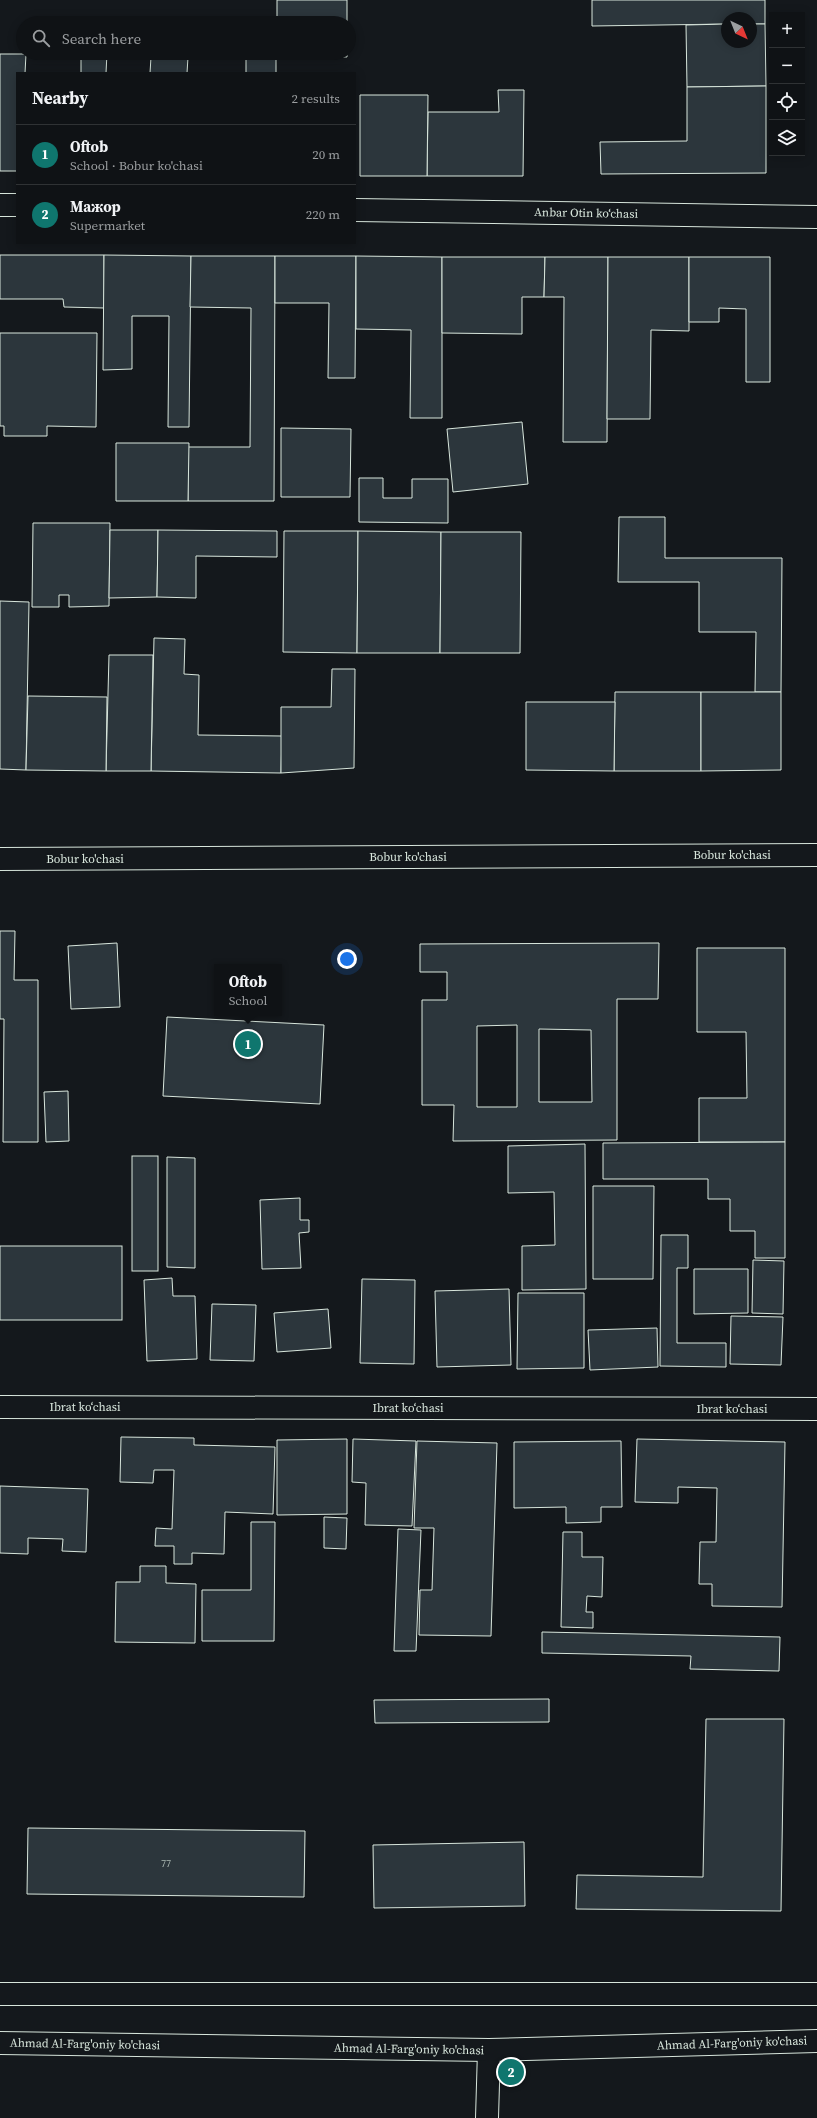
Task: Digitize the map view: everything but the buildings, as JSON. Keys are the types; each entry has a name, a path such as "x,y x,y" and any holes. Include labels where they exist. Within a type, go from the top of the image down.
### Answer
{"street":[{"path":"0,205 16,205"},
{"name":"Anbar Otin koʻchasi","path":"356,210 817,217"},
{"name":"Bobur ko'chasi","path":"0,859 817,855"},
{"name":"Ibrat koʻchasi","path":"0,1407 817,1409"},
{"path":"0,1994 817,1994"},
{"name":"Ahmad Al-Farg'oniy ko'chasi","path":"0,2043 488,2050 817,2041"},
{"path":"487,2118 488,2050"}],"place":[{"name":"Oftob","path":"248,1044"},
{"name":"Мажор","path":"511,2072"}]}
